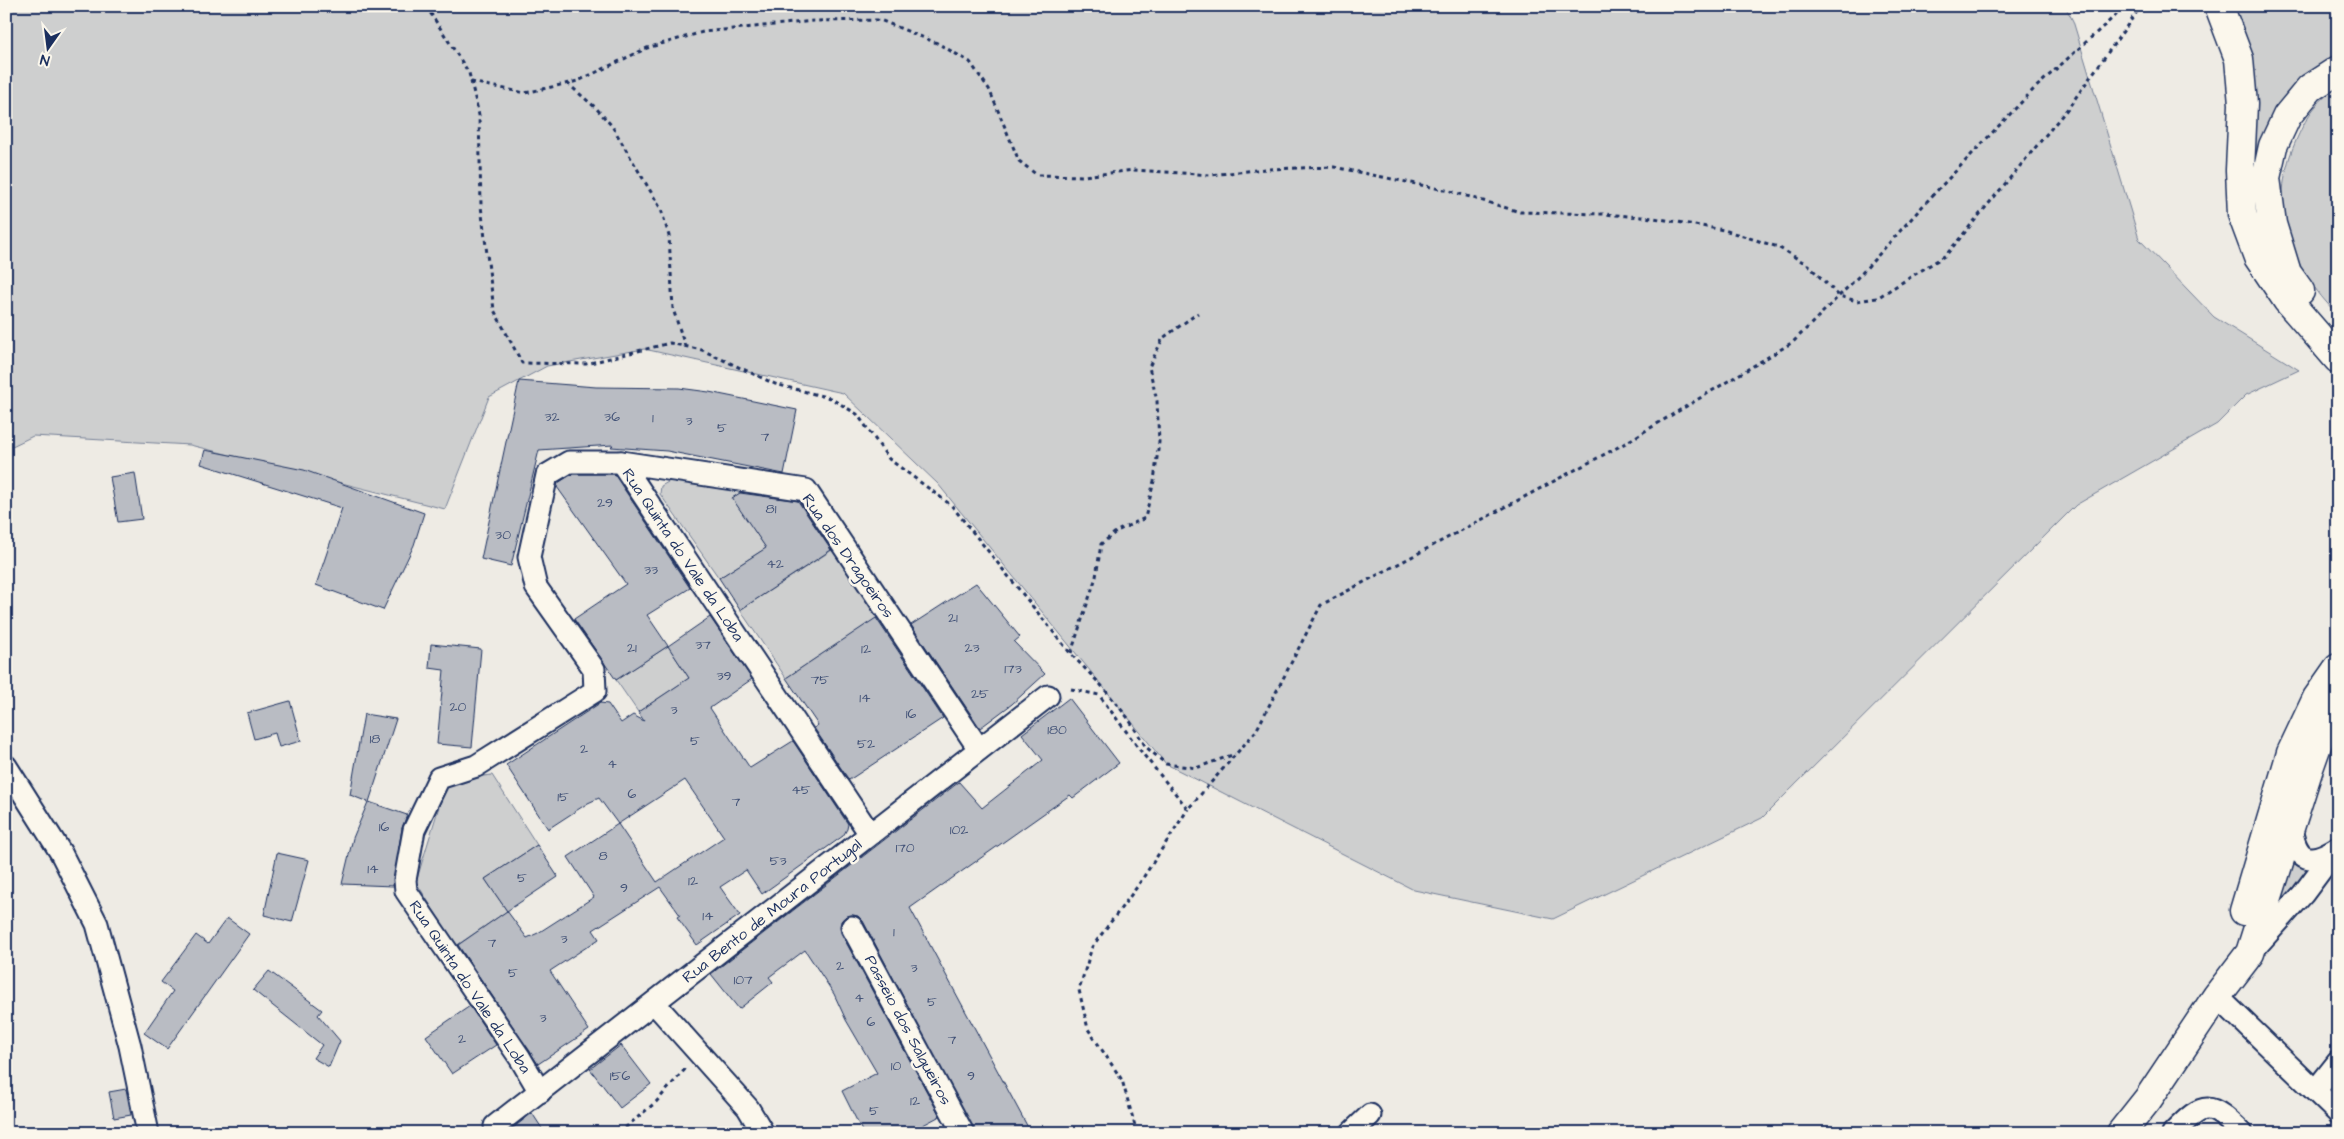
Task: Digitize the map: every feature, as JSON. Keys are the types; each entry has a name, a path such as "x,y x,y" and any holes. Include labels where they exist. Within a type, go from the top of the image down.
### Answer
{"main road":[{"path":"2219,6 2239,59 2243,104 2240,170 2242,214 2258,257 2287,300 2338,359"},
{"path":"2338,70 2310,88 2287,116 2273,146 2266,178 2272,224 2287,273 2316,314 2338,339"},
{"path":"2217,996 2291,753 2318,698 2338,668"},
{"path":"2121,1133 2148,1099 2217,996 2250,953 2320,737 2338,700"}],"street":[{"name":"Rua Quinta do Vale da Loba","path":"540,1092 520,1058 406,891 406,880 414,830 439,778 476,766 595,691 594,669 536,587 529,557 547,475 568,462 621,462 870,834"},
{"name":"Rua dos Dragoeiros","path":"621,462 806,490 979,749"},
{"name":"Rua Bento de Moura Portugal","path":"496,1126 1048,696"},
{"path":"6,766 61,853 97,924 130,1046 148,1133"},
{"path":"2291,829 2294,845 2302,856 2310,859 2321,857 2338,847"},
{"path":"2250,953 2303,894 2338,847"},
{"name":"Passeio dos Salgueiros","path":"852,927 963,1133"},
{"path":"2217,996 2338,1113"},
{"path":"655,1004 748,1108 763,1133"},
{"path":"2315,1091 2338,1062"},
{"path":"2173,1133 2191,1115 2210,1108 2220,1112 2242,1133"},
{"path":"1351,1133 1370,1115"}],"path":[{"path":"426,6 469,73 479,115 481,206 494,310 522,363 586,364 670,343 702,350 775,384 830,398 857,414 890,459 951,505 1071,654 1101,685 1128,718 1146,747 1166,764 1196,768 1237,753"},
{"path":"1137,1133 1122,1080 1088,1029 1079,990 1092,947 1137,887 1188,809 1256,731 1321,605 1622,445 1793,342 1839,296 2034,89 2126,6"},
{"path":"471,82 526,93 578,81 647,48 703,32 814,21 880,20 938,43 970,62 989,89 1019,161 1037,174 1084,176 1134,170 1211,175 1265,169 1334,167 1450,191 1520,212 1654,218 1724,230 1778,247 1808,264 1839,296 1857,301 1877,298 1946,255 2069,106 2141,6"},
{"path":"567,83 596,108 612,126 661,209 669,236 673,309 685,346"},
{"path":"1071,654 1096,577 1101,544 1117,532 1144,518 1154,481 1158,442 1157,401 1149,367 1163,338 1198,312"},
{"path":"1071,688 1098,694 1143,754 1188,809"},
{"path":"619,1133 656,1102 699,1053"}],"shaded area":[{"path":"6,6 2065,6 2073,21 2139,239 2214,317 2299,370 2246,395 2217,424 2076,505 1762,818 1553,919 1414,890 1166,764 938,484 843,393 644,349 547,366 489,397 445,509 190,445 33,436 6,449"},
{"path":"2231,6 2338,6 2338,59 2263,156 2254,153"},
{"path":"2338,86 2338,315 2307,277 2296,256 2288,235 2284,213 2283,190 2287,167 2303,126 2323,98"},
{"path":"677,477 747,488 733,498 766,548 719,578 660,494 661,486"},
{"path":"832,550 879,617 786,678 740,610"},
{"path":"668,646 689,678 638,712 616,680"},
{"path":"492,775 537,845 485,879 507,911 456,946 416,882 445,787 459,779"},
{"path":"2289,852 2314,867 2278,910"}],"building":[{"path":"519,381 596,387 679,388 709,392 797,410 784,474 667,451 611,447 613,445 539,450 511,566 481,559"},
{"path":"205,450 304,470 424,513 414,545 383,610 316,585 342,508 201,464"},
{"path":"135,473 142,519 118,522 110,477"},
{"path":"572,474 614,474 690,588 647,615 668,646 616,680 574,619 626,584 557,487 558,483"},
{"path":"740,493 798,501 831,550 740,610 719,578 766,548 732,498"},
{"path":"976,583 1020,637 1014,642 1045,674 1012,704 980,728 911,625"},
{"path":"710,617 752,679 710,708 750,768 793,741 848,824 847,829 843,836 762,894 746,870 720,887 740,915 697,945 677,917 680,915 660,887 593,930 599,939 550,971 589,1030 538,1064 458,945 507,911 527,938 594,897 568,857 618,824 599,798 548,829 506,765 600,703 608,704 621,723 633,715 644,721 638,712 689,678 668,646","holes":["685,780 724,837 657,882 618,824"]},
{"path":"876,618 943,718 849,780 814,728 818,725 786,678"},
{"path":"431,644 481,649 472,747 437,744 444,670 429,668"},
{"path":"1069,698 1119,763 1073,798 1070,795 910,908 1031,1133 975,1133 863,921 858,916 852,915 846,916 841,921 841,933 940,1116 908,1133 863,1133 842,1091 877,1073 846,1020 834,994 805,950 769,977 773,982 739,1009 711,974 959,782 982,808 1043,760 1022,734"},
{"path":"290,701 301,741 279,747 275,733 254,739 247,713"},
{"path":"364,714 396,719 369,802 407,815 402,828 393,886 342,884 353,838 368,802 350,795"},
{"path":"537,845 558,877 507,911 485,879"},
{"path":"277,853 309,860 292,922 264,915"},
{"path":"227,918 249,934 167,1049 144,1033 173,991 161,982 196,935 208,944"},
{"path":"269,971 322,1010 318,1015 340,1041 329,1067 313,1058 322,1045 253,990"},
{"path":"470,1006 496,1045 452,1074 426,1036"},
{"path":"621,1045 651,1084 620,1108 590,1069"},
{"path":"126,1089 131,1115 114,1118 109,1092"},
{"path":"532,1113 545,1133 507,1133"}]}
